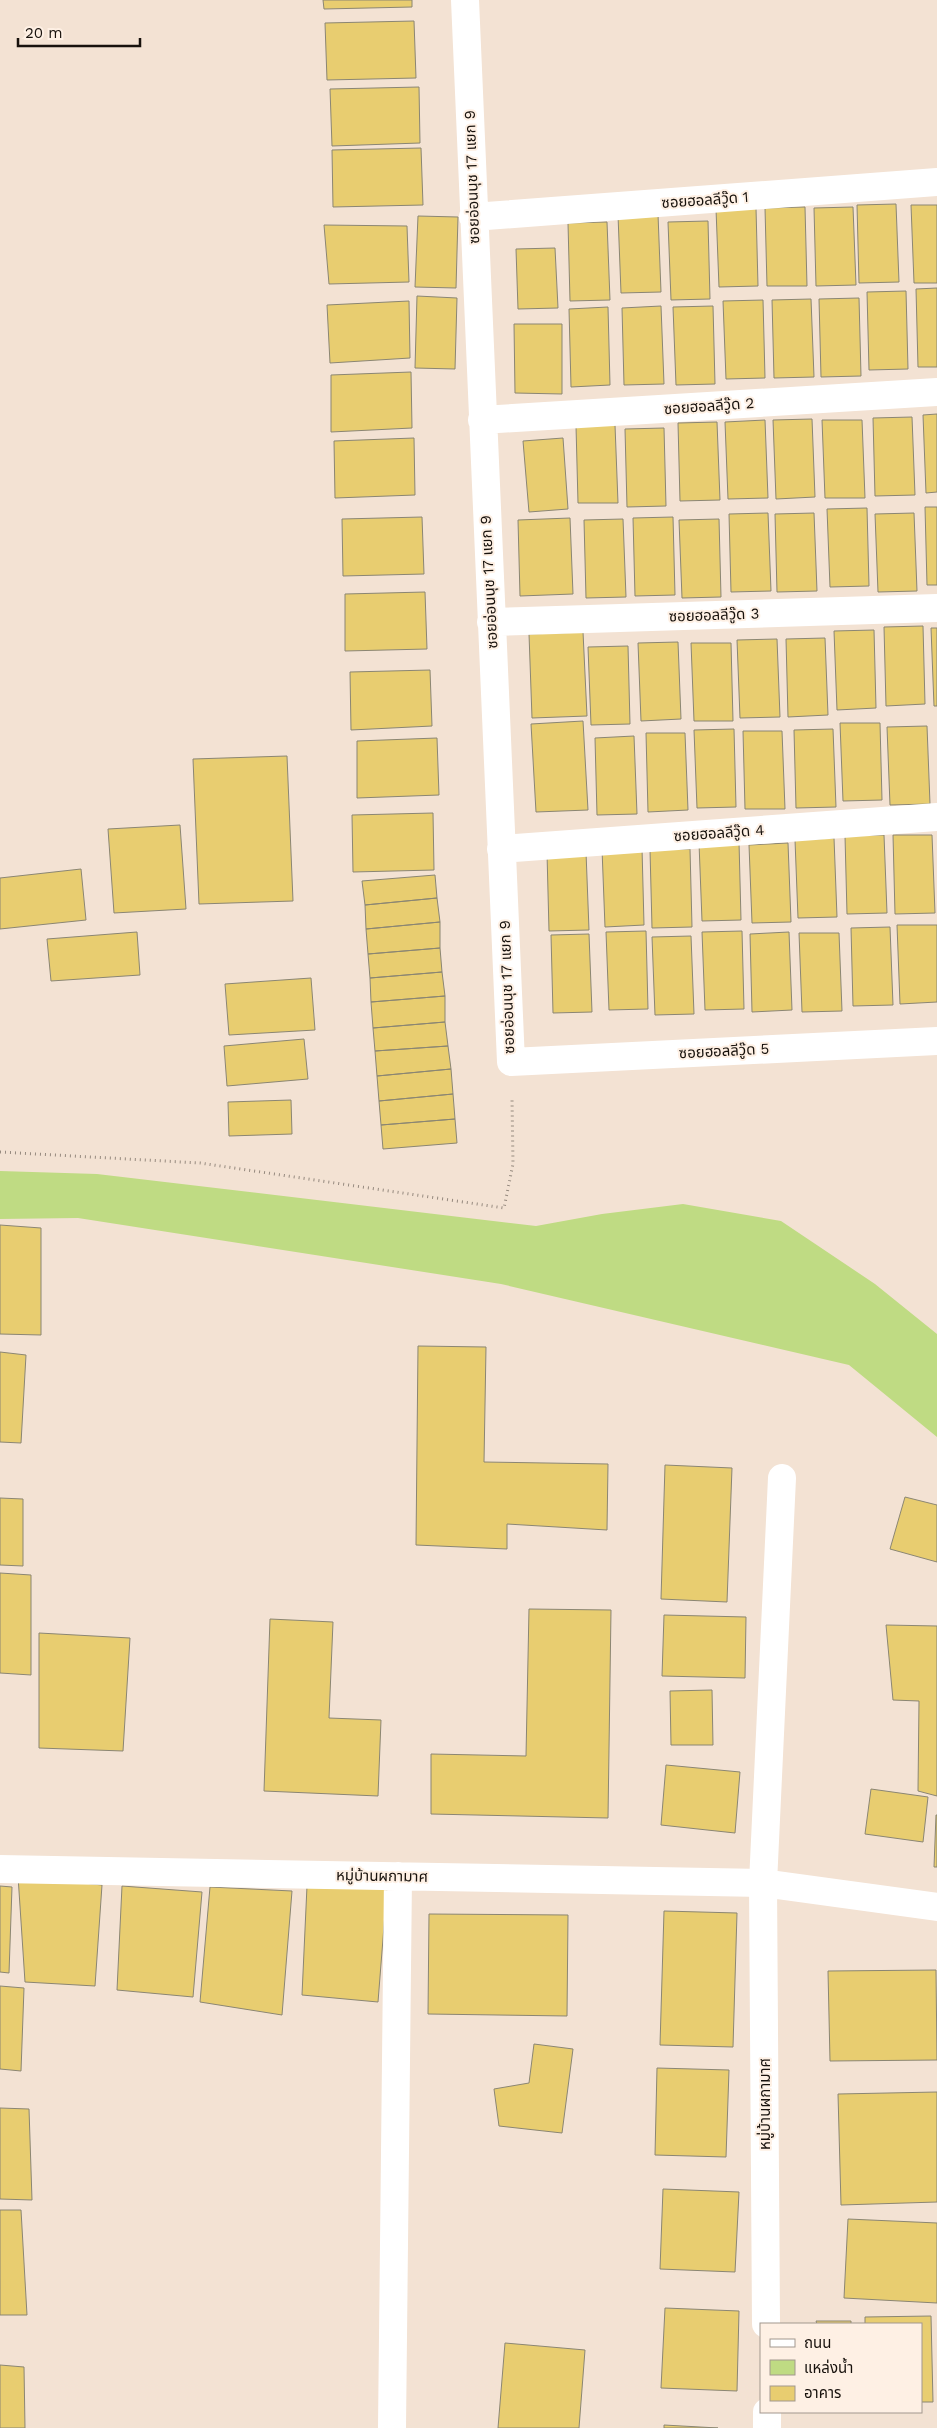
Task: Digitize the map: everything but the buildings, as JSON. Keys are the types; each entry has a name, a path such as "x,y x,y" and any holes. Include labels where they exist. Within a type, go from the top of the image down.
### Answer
{"street":[{"name":"ซอยอ่อนนุช 17 แยก 9","path":"465,0 511,1062"},
{"name":"ซอยฮอลลีวู๊ด 1","path":"473,217 937,182"},
{"name":"ซอยฮอลลีวู๊ด 2","path":"482,420 937,392"},
{"name":"ซอยฮอลลีวู๊ด 3","path":"491,622 937,608"},
{"name":"ซอยฮอลลีวู๊ด 4","path":"502,849 937,817"},
{"name":"ซอยฮอลลีวู๊ด 5","path":"511,1062 937,1041"},
{"path":"764,1883 782,1478"},
{"name":"หมู่บ้านผกามาศ","path":"0,1870 764,1883 937,1907"},
{"path":"392,2428 398,1876"},
{"name":"หมู่บ้านผกามาศ","path":"764,1883 766,2323"},
{"path":"767,2413 767,2428"}],"path":[{"name":"ซอยอ่อนนุช 17 แยก 9","path":"0,1152 200,1163 504,1208 513,1164 511,1062"}],"water":[{"path":"0,1171 97,1174 536,1226 602,1214 683,1204 781,1221 875,1284 937,1334 937,1437 849,1365 501,1284 78,1218 0,1219"}]}
